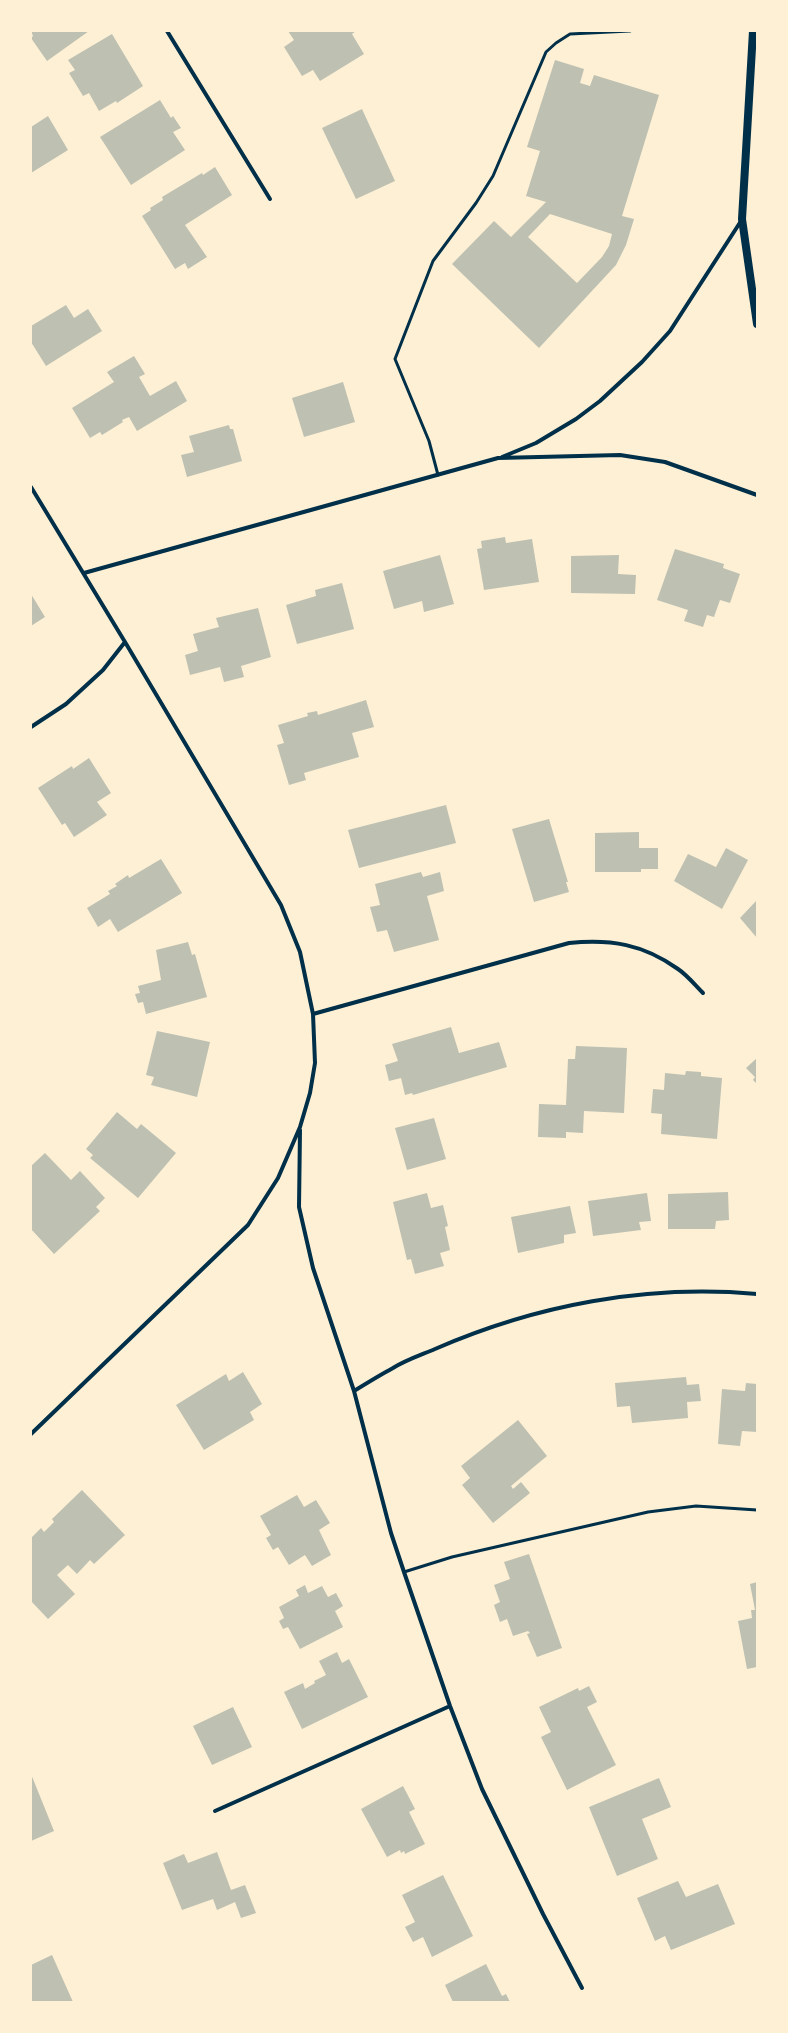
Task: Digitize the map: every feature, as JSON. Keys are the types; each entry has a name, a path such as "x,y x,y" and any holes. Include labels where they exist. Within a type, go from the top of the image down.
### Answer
{"main road":[{"path":"753,31 742,219 757,324"}],"street":[{"path":"167,31 270,199"},
{"path":"84,573 498,458 536,443 576,419 600,401 642,362 670,331 742,219"},
{"path":"498,458 620,455 650,459 665,462 757,495"},
{"path":"31,487 84,573 281,905 300,952 313,1014 315,1063 310,1093 300,1127 278,1178 248,1225 31,1434"},
{"path":"31,727 66,704 103,670 125,642"},
{"path":"313,1014 569,943 595,940 621,943 652,953 679,970 703,993"},
{"path":"300,1127 299,1207 312,1268 354,1391 391,1533 450,1706 482,1789 543,1914 582,1988"},
{"path":"354,1391 393,1367 468,1335 522,1317 577,1303 660,1292 729,1291 757,1294"},
{"path":"215,1811 450,1706"}],"lane":[{"path":"438,474 429,441 395,359 433,261 476,203 493,176 546,52 556,42 570,34 630,31"},
{"path":"404,1572 452,1557 648,1512 696,1506 757,1510"}],"building":[{"path":"31,31 89,31 47,61 31,38 33,36"},
{"path":"288,31 356,31 352,34 364,54 320,81 313,70 302,76 284,47 294,40"},
{"path":"112,34 143,86 117,103 116,101 99,111 89,93 83,96 69,73 75,70 68,60"},
{"path":"555,60 584,69 580,83 590,86 594,75 659,95 622,216 634,219 626,245 616,265 539,348 452,264 494,221 511,237 546,202 526,196 540,151 527,147","holes":["550,214 612,234 609,246 602,257 577,283 528,237"]},
{"path":"160,100 171,118 173,116 181,128 173,132 185,150 131,185 100,137"},
{"path":"362,109 395,181 356,199 322,128"},
{"path":"48,116 68,150 31,173 31,127"},
{"path":"215,167 232,195 185,225 207,257 188,269 185,263 175,269 142,216 151,210 150,208 163,200 162,197"},
{"path":"66,305 74,318 88,309 102,331 46,366 31,342 31,326"},
{"path":"134,356 145,374 139,377 150,396 176,381 187,401 137,431 129,417 122,420 123,422 102,435 100,432 90,438 72,408 114,382 107,372"},
{"path":"343,382 355,422 304,437 292,398"},
{"path":"229,425 230,429 233,429 242,461 187,477 181,455 194,452 189,436"},
{"path":"505,537 506,543 532,539 539,582 484,590 477,549 482,548 481,541"},
{"path":"675,549 724,564 723,568 740,574 730,603 720,600 714,617 707,615 703,627 684,621 688,610 657,600"},
{"path":"440,555 454,604 424,612 422,601 394,609 383,571"},
{"path":"619,555 618,574 636,575 635,594 571,593 571,556"},
{"path":"342,583 354,629 297,644 286,605 316,596 315,590"},
{"path":"31,594 45,617 31,626"},
{"path":"258,608 271,657 241,666 244,677 224,682 220,667 190,675 185,655 198,651 193,634 219,627 216,618"},
{"path":"366,700 374,727 352,733 359,757 304,773 306,780 289,785 277,745 284,743 278,725 308,716 307,713 317,711 318,715"},
{"path":"89,758 111,793 97,802 107,815 74,837 65,823 62,825 38,788 72,766 73,769"},
{"path":"446,805 456,843 359,868 348,830"},
{"path":"549,819 568,882 566,882 569,892 534,902 512,829"},
{"path":"639,832 639,848 658,848 658,869 641,869 641,872 595,872 595,833"},
{"path":"726,848 748,860 722,909 674,881 688,854 716,867"},
{"path":"161,859 182,893 118,932 110,919 98,927 87,908 110,894 108,891 117,886 115,884 128,875 129,878"},
{"path":"421,872 423,877 440,872 444,891 427,896 439,940 394,952 387,930 377,932 370,907 380,905 375,884"},
{"path":"757,900 757,938 740,918"},
{"path":"188,942 192,955 195,954 207,997 146,1014 143,1002 138,1003 135,994 140,993 138,986 161,980 156,950"},
{"path":"451,1027 459,1053 499,1042 507,1067 413,1095 412,1093 405,1095 401,1078 389,1081 385,1065 398,1061 392,1044"},
{"path":"157,1031 210,1042 197,1097 151,1085 154,1077 146,1075"},
{"path":"576,1046 627,1048 624,1113 584,1111 583,1133 566,1132 566,1138 538,1137 539,1104 566,1105 568,1059 575,1059"},
{"path":"757,1058 757,1084 753,1080 755,1077 746,1068"},
{"path":"686,1071 701,1072 701,1076 722,1078 717,1139 661,1134 662,1114 651,1113 653,1089 664,1090 665,1073 685,1075"},
{"path":"117,1112 137,1129 141,1124 176,1153 138,1198 90,1158 93,1155 86,1149"},
{"path":"434,1118 446,1159 407,1170 395,1128"},
{"path":"45,1153 71,1180 80,1171 105,1198 96,1207 100,1211 54,1254 31,1229 31,1166"},
{"path":"728,1192 729,1220 716,1221 715,1229 668,1229 668,1194"},
{"path":"427,1193 431,1208 443,1205 448,1226 445,1227 450,1250 440,1253 444,1266 415,1274 411,1259 407,1260 393,1202"},
{"path":"647,1193 651,1221 639,1222 641,1230 593,1236 588,1201"},
{"path":"570,1206 576,1233 564,1235 564,1243 518,1253 511,1217"},
{"path":"243,1372 262,1404 250,1412 254,1420 204,1450 176,1405 226,1374 229,1381"},
{"path":"686,1377 687,1385 699,1384 701,1401 687,1402 688,1418 632,1423 630,1406 617,1407 615,1383"},
{"path":"746,1383 757,1384 757,1432 742,1431 740,1446 718,1444 722,1389 745,1391"},
{"path":"518,1420 547,1456 511,1486 513,1489 521,1482 530,1493 493,1523 462,1485 470,1478 461,1466"},
{"path":"82,1490 125,1535 94,1564 90,1560 77,1574 68,1565 57,1575 75,1594 48,1619 31,1601 31,1538 41,1528 44,1532 54,1522 52,1519"},
{"path":"297,1495 304,1507 316,1500 330,1523 319,1530 331,1555 312,1566 305,1555 289,1565 278,1547 273,1550 266,1538 271,1535 260,1516"},
{"path":"529,1554 562,1648 537,1657 527,1634 530,1633 528,1631 513,1636 507,1619 500,1622 494,1605 500,1602 494,1585 510,1579 504,1562"},
{"path":"757,1582 757,1667 747,1669 738,1621 752,1618 751,1610 755,1610 750,1584"},
{"path":"305,1585 308,1593 322,1586 328,1597 336,1593 343,1606 335,1611 343,1627 300,1649 288,1627 283,1629 279,1621 284,1618 279,1607 299,1596 296,1590"},
{"path":"337,1652 342,1663 349,1659 368,1697 302,1729 284,1692 303,1683 305,1689 315,1683 314,1681 326,1675 319,1661"},
{"path":"589,1686 597,1702 587,1707 616,1765 567,1790 541,1737 551,1732 539,1707 578,1688 579,1691"},
{"path":"233,1707 252,1747 212,1765 193,1726"},
{"path":"31,1774 54,1831 31,1841"},
{"path":"659,1778 671,1807 642,1819 658,1859 617,1876 589,1807"},
{"path":"403,1786 415,1809 409,1812 425,1844 405,1854 404,1851 401,1853 400,1850 387,1857 361,1809"},
{"path":"217,1852 231,1890 245,1885 256,1913 241,1918 235,1902 217,1910 213,1899 182,1910 163,1863 184,1854 188,1863"},
{"path":"443,1875 473,1936 432,1957 423,1937 413,1942 405,1927 415,1922 402,1895"},
{"path":"678,1881 686,1897 718,1884 735,1924 671,1950 665,1936 655,1941 637,1898"},
{"path":"52,1955 73,2002 31,2002 31,1965"},
{"path":"486,1964 502,1996 506,1994 510,2002 453,2002 445,1985"}]}
